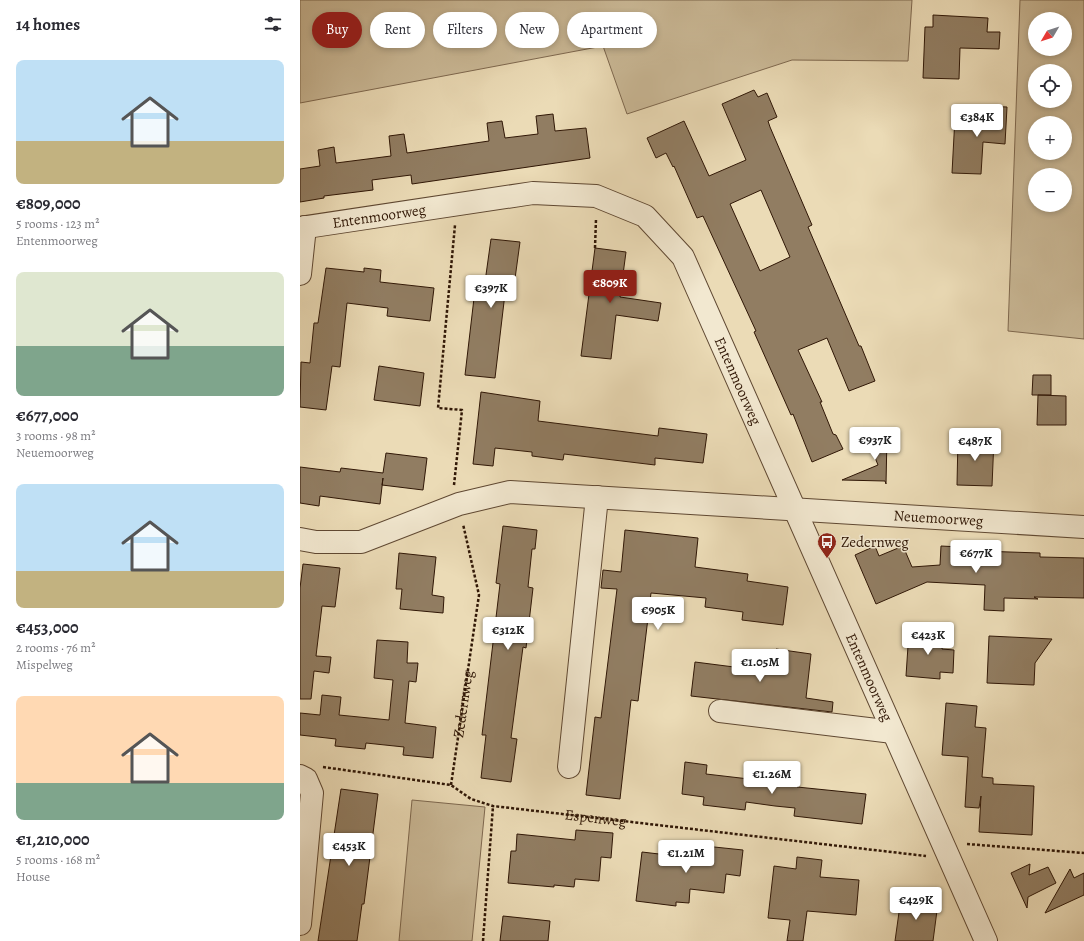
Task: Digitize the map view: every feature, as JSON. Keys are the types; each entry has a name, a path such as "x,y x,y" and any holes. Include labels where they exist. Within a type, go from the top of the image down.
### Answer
{"street":[{"name":"Entenmoorweg","path":"302,227 533,193 596,196 645,216 683,256 986,941"},
{"path":"300,274 302,227"},
{"path":"300,539 316,542 361,542 455,506 510,492 794,508"},
{"path":"569,767 597,497"},
{"name":"Neuemoorweg","path":"794,508 1084,527"},
{"name":"Entenmoorweg","path":"720,711 893,732"},
{"path":"300,924 312,794 303,778"}],"path":[{"path":"595,248 596,196"},
{"path":"455,506 462,410 438,408 457,204"},
{"name":"Zedernweg","path":"451,785 479,595 455,506"},
{"name":"Espenweg","path":"303,778 324,767 451,785 471,799 493,806 945,850 1084,853"},
{"path":"483,941 493,806"}],"shaded area":[{"path":"300,0 912,0 908,61 792,60 627,114 604,48 657,48 657,12 567,12 567,48 592,48 300,103"},
{"path":"1020,0 1084,0 1084,339 1008,331"},
{"path":"412,800 485,807 472,941 399,941"}],"building":[{"path":"933,15 988,18 987,32 1000,32 999,49 960,48 959,79 923,78 925,27 933,27"},
{"path":"754,90 758,97 767,93 777,117 768,121 770,127 812,225 808,227 875,381 849,391 827,338 798,350 822,402 820,402 833,434 836,435 843,449 812,462 793,414 791,415 754,332 756,331 703,216 697,218 674,166 673,167 666,153 656,158 647,138 684,121 709,176 746,160 722,104","holes":["761,190 790,257 760,271 730,204"]},
{"path":"982,106 1007,107 1005,144 983,142 981,174 952,173 955,117 981,119"},
{"path":"553,114 555,131 586,128 590,158 412,184 411,175 372,180 373,190 324,196 324,198 300,202 300,169 320,166 318,150 334,147 336,163 391,156 389,136 404,134 407,153 489,141 487,123 502,121 505,138 538,134 536,116"},
{"path":"491,239 520,242 514,286 506,285 495,378 465,375 476,281 485,282"},
{"path":"595,248 626,252 620,297 661,303 658,321 616,315 611,359 581,356"},
{"path":"326,268 364,272 364,268 381,270 380,282 434,288 430,321 387,316 388,308 347,303 340,367 332,366 326,410 300,407 301,362 310,363 314,323 318,323"},
{"path":"379,366 424,373 420,406 374,400"},
{"path":"1033,375 1051,375 1051,395 1032,395"},
{"path":"481,392 540,401 538,421 658,436 659,428 707,434 703,463 655,458 655,465 564,454 563,460 532,456 532,452 495,448 493,466 473,464"},
{"path":"1038,395 1066,396 1066,425 1037,425"},
{"path":"866,435 887,436 886,484 885,481 842,480 878,465"},
{"path":"958,438 994,439 992,486 957,485"},
{"path":"386,453 427,458 423,490 382,485 380,504 320,496 319,506 300,503 300,467 340,472 341,468 383,473"},
{"path":"503,526 537,530 535,549 532,549 528,587 533,588 526,648 523,647 511,738 517,739 511,782 481,778 486,735 482,735 500,584 496,583"},
{"path":"625,530 698,538 695,567 748,574 747,581 788,587 783,625 742,620 743,612 705,607 706,598 651,593 638,701 631,700 620,799 586,795 595,717 601,718 617,589 601,588 603,570 621,572"},
{"path":"875,546 879,556 903,546 912,567 940,565 941,546 979,548 979,551 1040,553 1040,557 1084,558 1084,598 1004,598 1004,611 984,610 985,585 927,582 876,604 855,555"},
{"path":"399,553 436,557 432,595 444,597 443,613 400,609 402,589 396,589"},
{"path":"303,564 340,568 335,607 322,606 316,656 331,657 329,673 314,671 311,699 300,699 300,588"},
{"path":"909,631 943,633 942,649 954,650 953,673 940,672 940,679 906,676"},
{"path":"989,636 1052,639 1035,663 1034,685 987,683"},
{"path":"377,640 408,642 407,663 418,663 416,682 409,681 405,723 436,727 433,758 403,755 404,747 366,743 365,749 335,746 336,739 300,735 300,713 320,715 322,695 341,697 339,715 389,720 393,680 374,678"},
{"path":"776,649 811,654 806,698 833,702 832,712 691,696 695,662 773,672"},
{"path":"946,703 977,706 975,727 986,728 982,777 993,778 993,784 1034,786 1032,835 979,832 981,796 979,808 965,807 968,757 942,755"},
{"path":"685,762 707,765 706,774 749,779 750,771 798,777 797,787 866,794 862,824 794,816 795,808 746,802 745,810 703,805 704,797 682,794"},
{"path":"341,789 378,794 364,904 362,904 357,941 318,941"},
{"path":"576,830 613,833 611,858 601,857 599,881 575,879 574,887 554,885 554,887 508,883 511,851 516,851 517,834 575,840"},
{"path":"695,845 743,850 740,876 726,874 724,893 690,889 689,903 676,902 676,906 636,901 642,852 693,858"},
{"path":"797,857 822,860 820,877 859,880 856,915 807,911 803,941 787,941 790,920 768,918 774,866 796,869"},
{"path":"1030,864 1029,875 1048,867 1056,883 1028,897 1027,908 1011,873"},
{"path":"1070,869 1074,878 1084,873 1084,895 1045,913"},
{"path":"901,898 938,903 933,941 895,941"},
{"path":"503,916 550,921 548,941 500,941"}],"place":[{"name":"Zedernweg","path":"827,559"}]}
